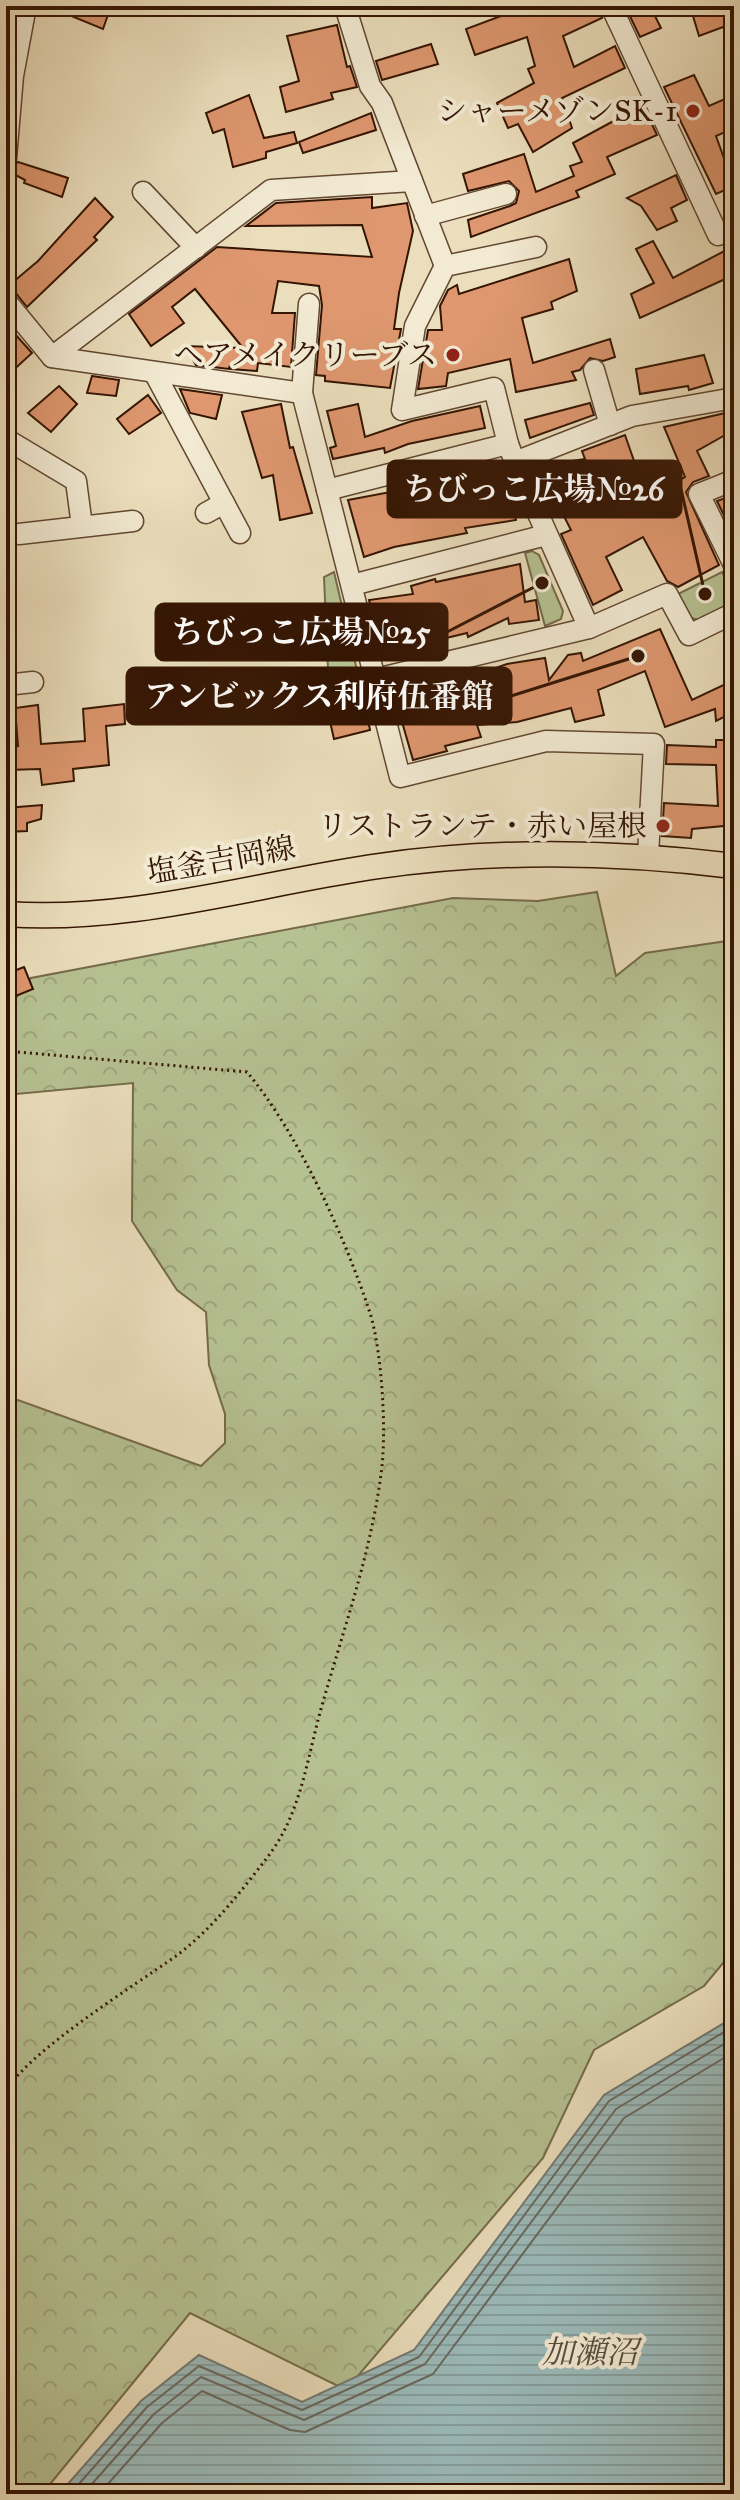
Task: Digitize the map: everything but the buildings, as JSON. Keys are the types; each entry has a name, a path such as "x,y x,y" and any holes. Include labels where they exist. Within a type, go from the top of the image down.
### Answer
{"main road":[{"name":"塩釜吉岡線","path":"6,914 109,911 448,857 544,852 648,856 734,866"}],"street":[{"path":"6,158 13,76 26,6"},
{"path":"345,6 370,86 382,103 445,266 415,326 402,410 494,388 512,453 589,628"},
{"path":"611,6 718,235"},
{"path":"52,357 271,190 412,181"},
{"path":"143,192 196,248"},
{"path":"425,216 506,194"},
{"path":"445,266 536,247"},
{"path":"6,301 52,357 302,393"},
{"path":"309,304 302,393 400,777 546,741 654,744 648,856"},
{"path":"594,370 610,425"},
{"path":"154,372 215,508 240,533"},
{"path":"327,490 512,453 632,416 734,398"},
{"path":"6,439 76,481 82,526"},
{"path":"734,480 699,494 734,565"},
{"path":"19,534 133,521"},
{"path":"352,585 546,535"},
{"path":"376,679 589,628 667,594 689,635 734,613"},
{"path":"6,685 33,682"}],"path":[{"path":"6,1051 247,1072 266,1096 307,1165 370,1314 381,1381 382,1473 342,1645 323,1701 294,1810 280,1839 197,1939 58,2041 6,2090"}],"green space":[{"path":"532,551 539,555 563,611 561,619 545,626 525,553"},
{"path":"334,572 364,700 334,706 328,669 324,577"},
{"path":"722,572 732,592 730,604 698,620 683,615 674,596"},
{"path":"597,892 616,976 645,953 734,940 734,1950 704,1986 594,2050 543,2158 346,2390 190,2313 42,2494 6,2494 6,1404 18,1400 201,1466 225,1443 225,1414 209,1365 206,1312 177,1290 132,1221 133,1083 6,1095 6,1011 31,978 453,898 538,901"}],"water":[{"name":"加瀬沼","path":"734,2017 734,2494 59,2494 141,2401 199,2355 302,2402 414,2350 604,2095"}],"place":[{"name":"シャーメゾンSK-1","path":"693,111"},
{"name":"ヘアメイクリーブス","path":"453,355"},
{"name":"ちびっこ広場№25","path":"542,583"},
{"name":"ちびっこ広場№26","path":"705,594"},
{"name":"アンビックス利府伍番館","path":"638,656"},
{"name":"リストランテ・赤い屋根","path":"663,826"}]}
